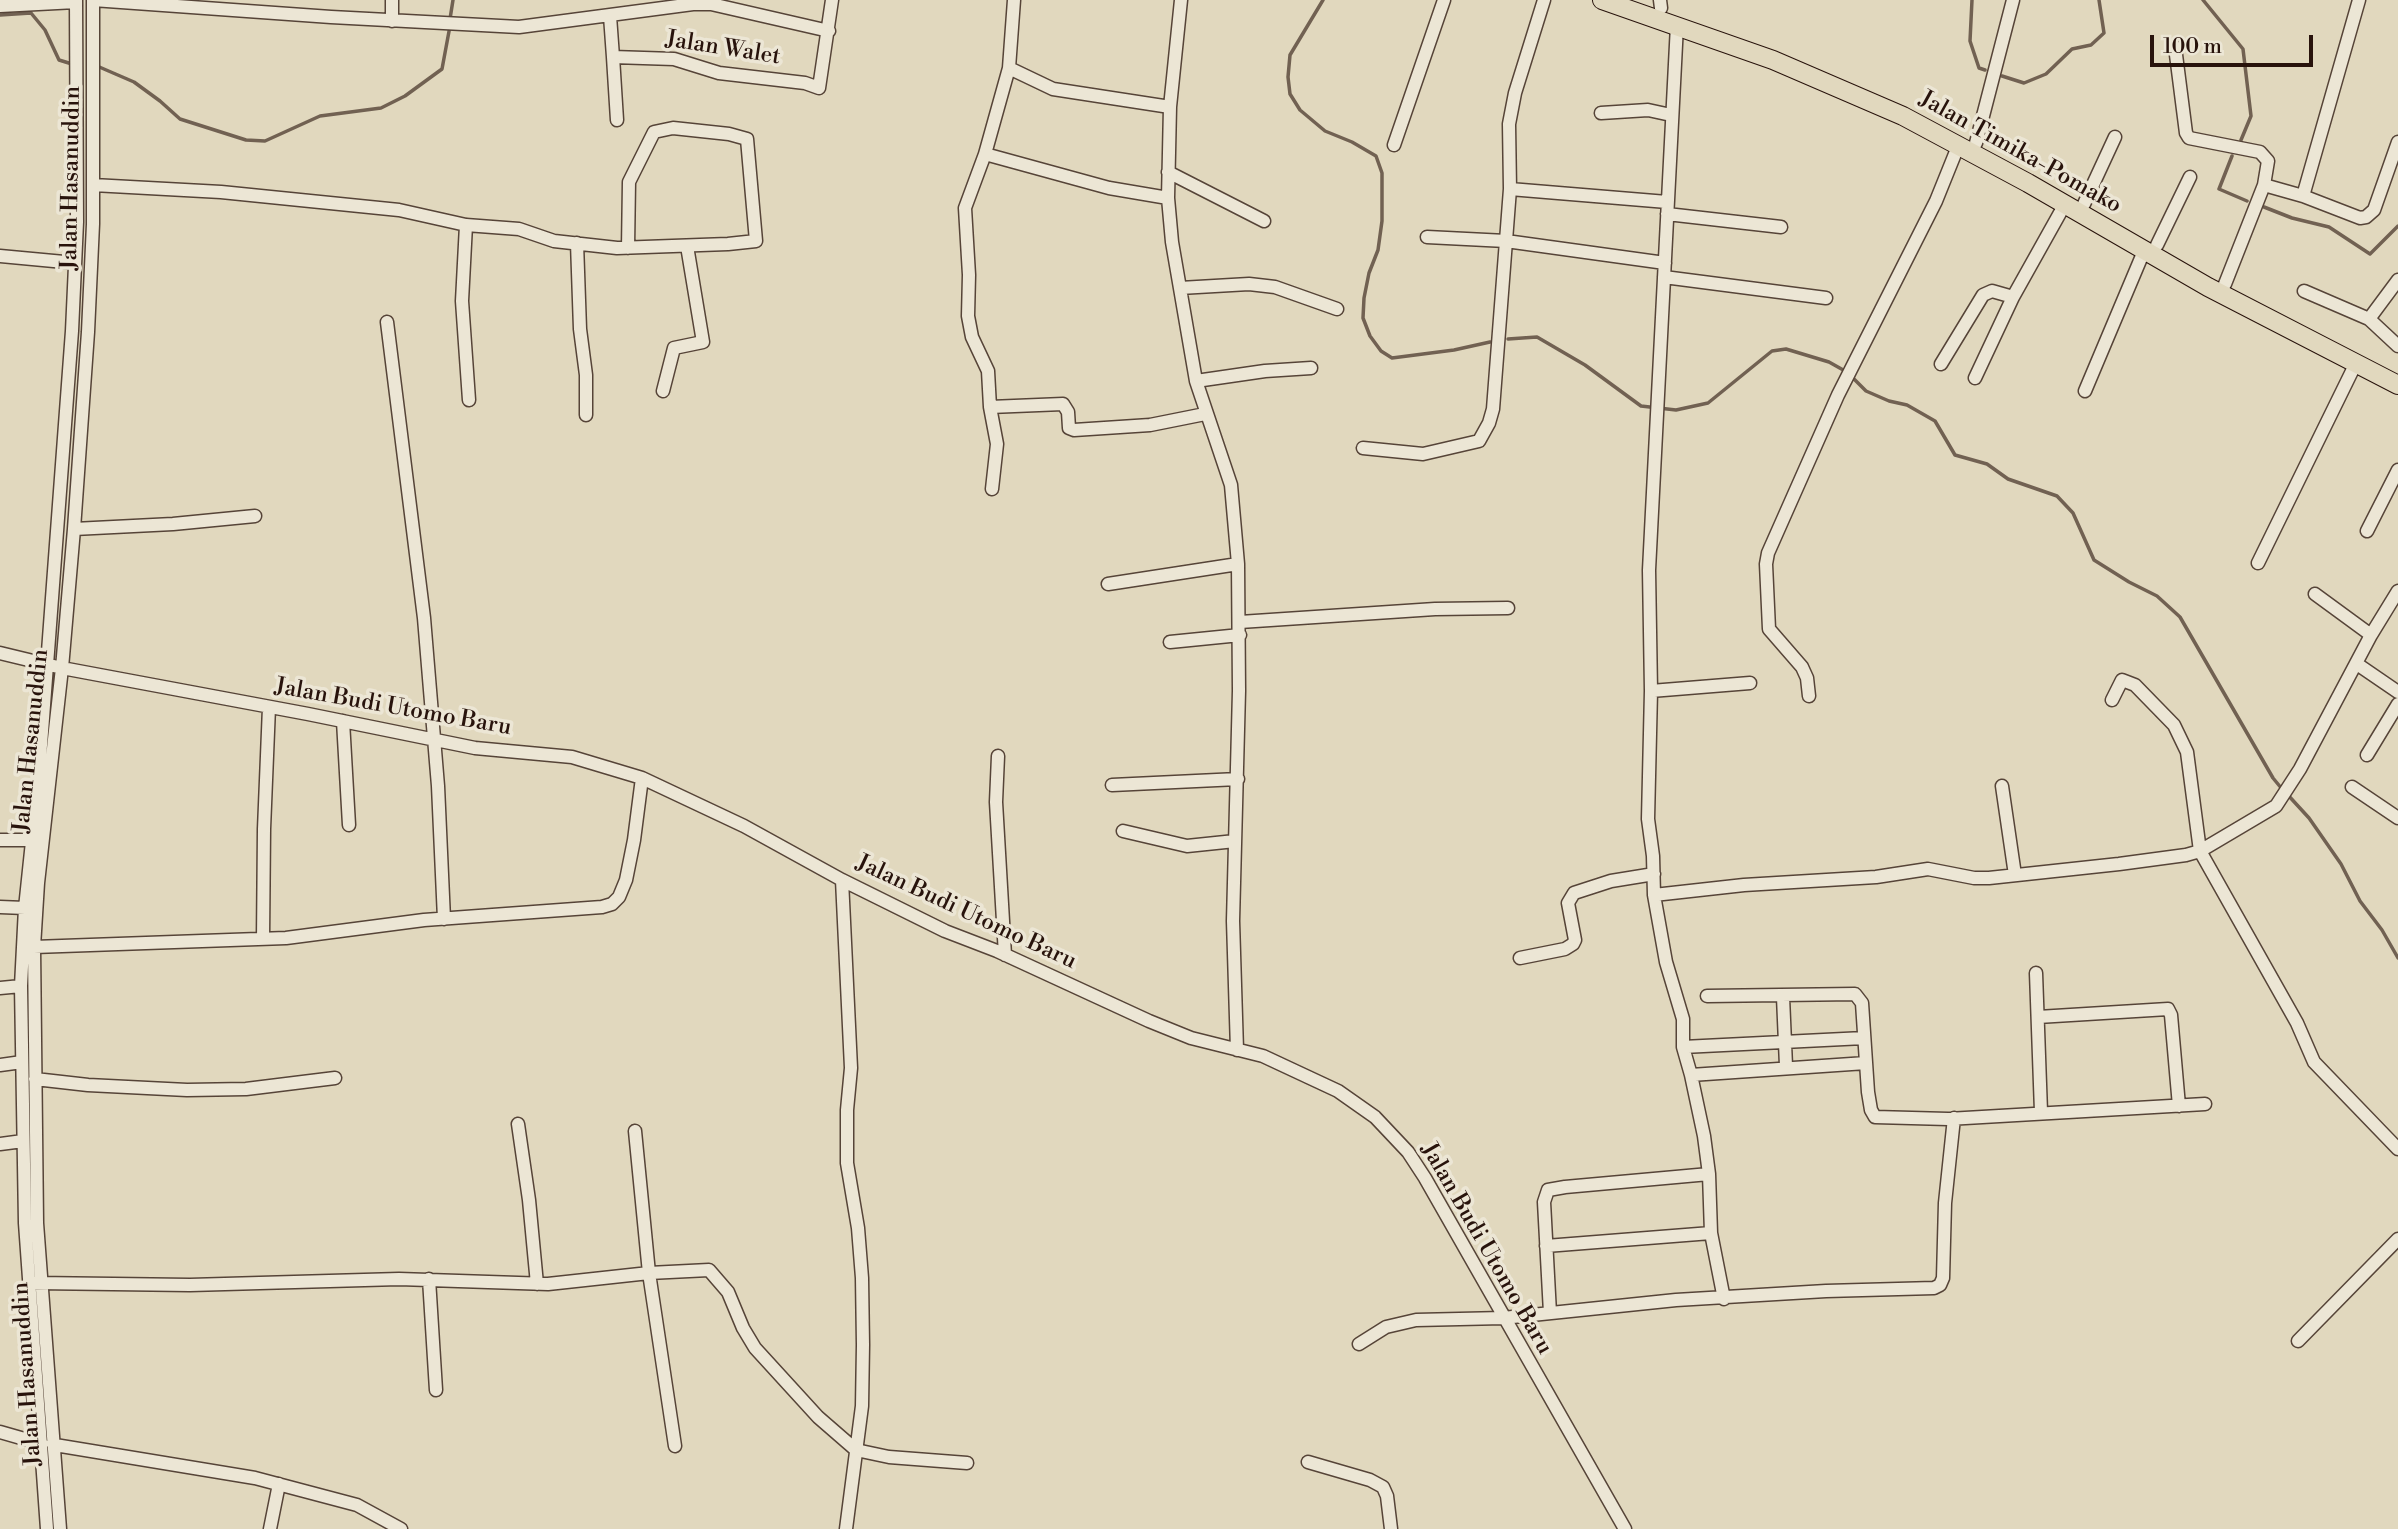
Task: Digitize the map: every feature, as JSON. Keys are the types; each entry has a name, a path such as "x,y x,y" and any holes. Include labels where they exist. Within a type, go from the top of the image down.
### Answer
{"highway":[{"name":"Jalan Timika-Pomako","path":"1602,0 1815,76 2033,173 2150,248 2398,385"},
{"name":"Jalan Timika-Pomako","path":"1637,0 1660,4 1821,67 1907,107 2065,204 2398,373"}],"street":[{"path":"93,0 519,27 711,4 829,31"},
{"name":"Jalan Hasanuddin","path":"61,1529 29,1283 23,1141 21,986 25,908 33,882 62,668 74,529 92,267 93,0"},
{"path":"392,0 392,21"},
{"name":"Jalan Walet","path":"613,57 674,59 719,74 805,83 819,88 832,0"},
{"path":"992,489 997,444 990,407 988,370 972,337 968,316 969,275 965,208 985,153 1009,68 1014,0"},
{"path":"1181,0 1170,107 1168,198 1196,382 1231,485 1238,564 1238,779 1233,921 1237,1051"},
{"path":"1394,145 1444,0"},
{"path":"1363,448 1423,454 1479,441 1489,423 1493,409 1510,189 1511,108 1544,0"},
{"path":"1809,696 1807,678 1801,667 1769,629 1766,564 1768,553 1838,395 1936,201 1968,144 2013,0"},
{"path":"2302,196 2359,0"},
{"path":"0,6 76,1"},
{"name":"Jalan Hasanuddin","path":"47,1529 49,1445 43,1283 37,1223 31,840 38,785 58,525 75,263 78,186 76,1"},
{"path":"610,16 617,120"},
{"path":"1677,25 1649,548 1651,691 1648,813 1654,895 1666,962 1683,1019 1683,1047 1704,1136 1709,1174 1711,1233 1724,1299"},
{"path":"2175,47 2186,134 2192,140 2264,155 2268,167 2264,185 2225,284"},
{"path":"1009,68 1053,89 1170,107"},
{"path":"1601,113 1648,110 1671,115"},
{"path":"93,185 221,192 399,210 466,225 519,229 554,241 628,248 687,246 756,241 747,139 729,134 673,128 654,132 629,182 628,248"},
{"path":"2084,204 2115,137"},
{"path":"2264,185 2360,218 2366,217 2374,210 2398,142"},
{"path":"985,153 1109,188 1168,198"},
{"path":"1168,172 1264,221"},
{"path":"2085,391 2150,248 2190,177"},
{"path":"1510,189 1667,208 1781,227"},
{"path":"1975,378 2013,297 2065,204"},
{"path":"466,225 462,301 469,400"},
{"path":"1427,237 1506,240 1826,298"},
{"path":"577,243 586,415"},
{"path":"663,391 674,348 703,342 687,246"},
{"path":"0,256 75,263"},
{"path":"2369,319 2398,280"},
{"path":"1180,288 1260,285 1275,287 1337,309"},
{"path":"1941,363 1983,295 1992,291 2013,297"},
{"path":"2304,291 2369,319 2398,346"},
{"path":"387,322 423,606 444,919"},
{"path":"2258,563 2356,363"},
{"path":"1196,382 1311,368"},
{"path":"990,407 1063,404 1068,412 1069,428 1074,430 1150,425 1205,414"},
{"path":"2367,531 2398,470"},
{"path":"74,529 173,524 255,516"},
{"path":"1108,584 1238,564"},
{"path":"1654,895 1744,885 1876,877 1928,869 1974,878 2015,875 2145,861 2200,851 2276,806 2398,591"},
{"path":"2315,594 2371,635"},
{"path":"1170,642 1240,629 1434,609 1508,608"},
{"name":"Jalan Budi Utomo Baru","path":"0,653 47,665 474,748 572,757 642,778 744,826 842,880 945,931 1005,954 1149,1021 1191,1038 1263,1056 1338,1091 1375,1117 1408,1152 1625,1529"},
{"path":"2357,664 2398,692"},
{"path":"2112,700 2122,680 2135,685 2174,725 2187,752 2200,851 2297,1023 2314,1062 2398,1149"},
{"path":"1651,691 1750,683"},
{"path":"2367,755 2398,704"},
{"path":"263,939 269,707"},
{"path":"343,721 349,825"},
{"path":"998,757 995,794 1005,954"},
{"path":"34,947 263,939 444,919 602,907 612,904 619,897 626,880 642,778"},
{"path":"1112,786 1238,779"},
{"path":"2002,786 2015,875"},
{"path":"2352,787 2394,815 2398,800"},
{"path":"1123,831 1187,846 1235,841"},
{"path":"0,840 31,840"},
{"path":"1520,958 1555,951 1573,944 1575,940 1568,903 1574,893 1611,881 1654,874"},
{"path":"842,880 852,1068 846,1110 846,1163 858,1228 862,1278 862,1406 846,1529"},
{"path":"0,907 25,908"},
{"path":"2036,973 2042,1112"},
{"path":"0,988 21,986"},
{"path":"1707,996 1855,994 1862,1003 1871,1110 1875,1116 2010,1116 2205,1104"},
{"path":"1783,997 1786,1066"},
{"path":"2038,1017 2168,1009 2171,1015 2179,1106"},
{"path":"1683,1047 1864,1038"},
{"path":"0,1065 22,1062"},
{"path":"1691,1075 1786,1066 1866,1063"},
{"path":"34,1079 88,1085 200,1090 246,1089 335,1077"},
{"path":"1359,1344 1398,1323 1503,1318 1676,1300 1934,1288 1940,1285 1943,1278 1946,1190 1954,1118"},
{"path":"518,1124 537,1284"},
{"path":"635,1131 649,1273 675,1446"},
{"path":"0,1144 23,1141"},
{"path":"1550,1313 1544,1202 1548,1190 1565,1186 1709,1174"},
{"path":"1546,1246 1711,1233"},
{"path":"2298,1341 2398,1239"},
{"path":"29,1283 190,1285 429,1279 537,1284 709,1270 728,1292 743,1328 755,1348 818,1417 856,1450 890,1457 967,1463"},
{"path":"429,1279 436,1390"},
{"path":"0,1432 49,1445 225,1472 279,1484 357,1505 399,1528"},
{"path":"1308,1462 1370,1480 1383,1488 1387,1496 1391,1529"},
{"path":"270,1529 279,1484"}],"waterway":[{"path":"450,19 453,0"},
{"path":"1323,0 1290,55 1290,94 1300,110 1325,131 1376,156 1382,173 1382,221 1378,250 1369,273 1364,298 1363,318 1370,336 1381,351 1392,358 1490,342"},
{"path":"1972,0 1970,41 1979,68 1985,70"},
{"path":"2002,76 2024,83 2046,74 2072,49 2091,45 2104,33 2099,0"},
{"path":"2203,0 2243,49 2251,116 2241,140"},
{"path":"0,15 31,13 45,30 59,60 72,64"},
{"path":"97,66 134,82 180,119 246,140 265,141 320,116 381,108 405,96 442,69 450,26"},
{"path":"2232,156 2219,189 2247,201"},
{"path":"2264,207 2292,218 2329,227 2370,254 2398,226"},
{"path":"1508,339 1537,337 1585,365 1641,406 1676,410 1708,403 1772,351 1786,349 1829,362 1845,371"},
{"path":"1851,376 1866,391 1907,405 1935,421 1955,455 1987,464 2008,479 2057,496 2073,513 2094,560 2157,596 2180,617 2273,778 2282,789"},
{"path":"2287,794 2309,818 2341,864 2360,901 2382,930 2398,958"}]}
